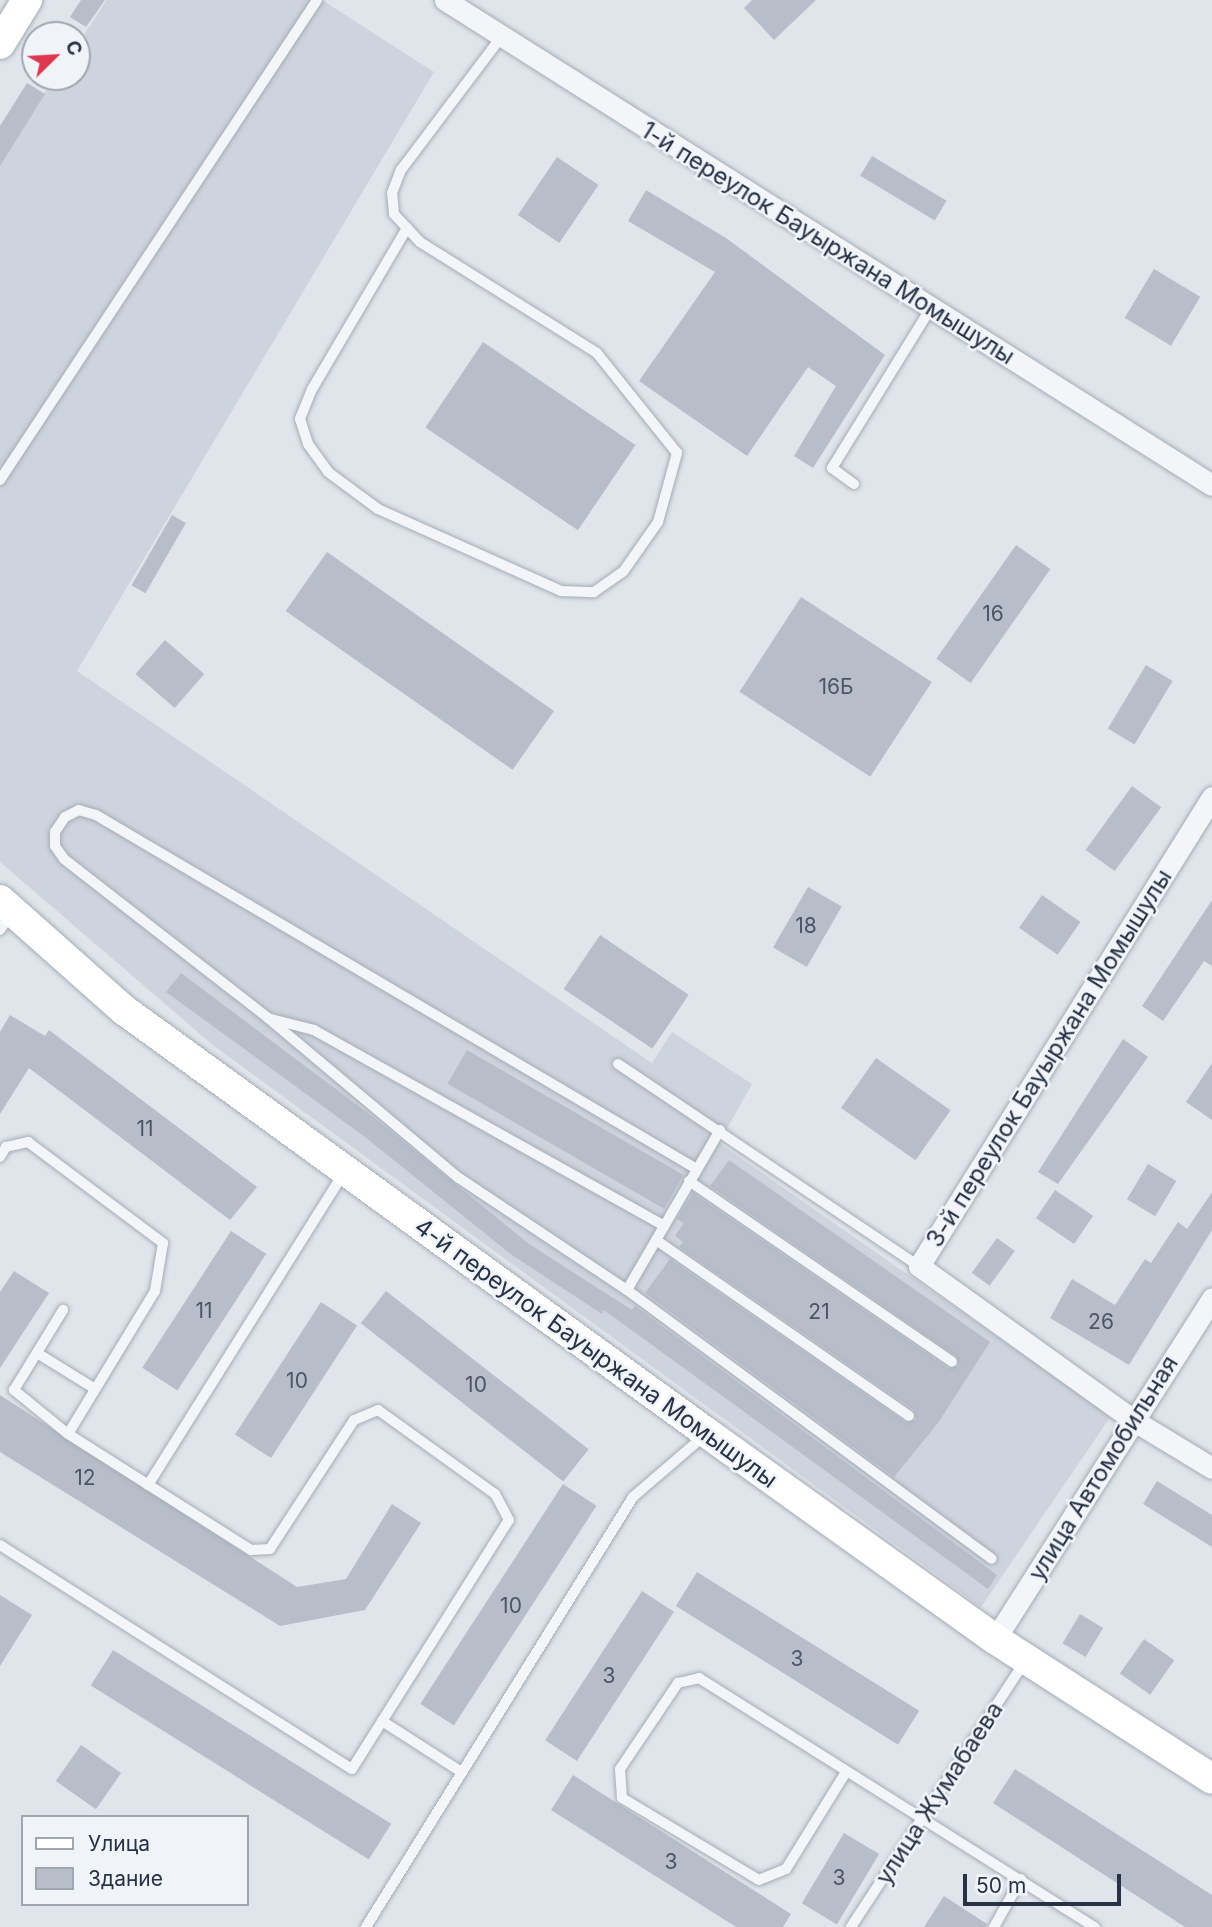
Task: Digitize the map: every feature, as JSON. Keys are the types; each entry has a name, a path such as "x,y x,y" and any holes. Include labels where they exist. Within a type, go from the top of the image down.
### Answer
{"street":[{"path":"0,44 27,0"},
{"name":"1-й переулок Бауыржана Момышулы","path":"444,0 1212,485"},
{"name":"3-й переулок Бауыржана Момышулы","path":"1212,797 919,1266 1133,1420 1212,1468"},
{"name":"4-й переулок Бауыржана Момышулы","path":"4,914 124,1010 707,1433 995,1639 1212,1779"},
{"name":"улица Автомобильная","path":"995,1639 1212,1298"}],"lane":[{"path":"0,480 317,0"},
{"path":"407,228 312,389 300,419 308,444 328,472 378,509 561,591 594,592 623,572 658,522 677,453 597,353 421,242 394,214 392,193 401,170 502,36"},
{"path":"854,484 832,468 931,308"},
{"path":"695,1168 96,815 79,810 65,817 55,846 64,859 268,1018 459,1178 627,1290 992,1559"},
{"path":"268,1018 314,1030 664,1226"},
{"path":"618,1064 919,1266"},
{"path":"627,1290 695,1168 720,1130"},
{"path":"0,1157 6,1147 28,1142 163,1243 156,1292 68,1434"},
{"path":"148,1485 345,1171"},
{"path":"689,1181 952,1362"},
{"path":"656,1240 909,1416"},
{"path":"0,1545 352,1769 509,1520 495,1494 378,1410 354,1420 270,1549 251,1550 68,1434 14,1390 63,1310"},
{"path":"37,1353 95,1389"},
{"path":"366,1927 460,1771 634,1497 707,1433"},
{"name":"улица Жумабаева","path":"851,1927 1026,1659"},
{"path":"846,1772 786,1869 759,1880 622,1798 620,1769 678,1683 699,1678 846,1772 923,1816 1095,1927"},
{"path":"382,1721 460,1771"},
{"path":"994,1927 1021,1879"}],"shaded area":[{"path":"107,0 322,0 434,72 77,671 652,1063 672,1032 752,1084 719,1143 1111,1416 981,1607 214,1046 0,862 0,160 46,91 91,91 91,24"}],"building":[{"path":"81,0 105,0 90,21 76,21 70,17"},
{"path":"752,0 816,0 774,40 744,8"},
{"path":"22,91 40,91 45,94 0,166 0,126"},
{"path":"872,156 947,201 935,221 860,176"},
{"path":"557,157 598,185 559,243 518,215"},
{"path":"646,190 726,238 885,355 813,468 794,456 836,386 808,367 747,456 639,381 715,272 628,221"},
{"path":"1154,269 1200,297 1171,346 1125,318"},
{"path":"483,342 636,445 578,530 425,427"},
{"path":"172,515 186,523 145,593 132,585"},
{"path":"1016,545 1050,569 971,683 936,659"},
{"path":"327,552 554,711 513,770 286,611"},
{"path":"801,597 932,682 870,777 739,692"},
{"path":"165,640 204,674 175,708 135,674"},
{"path":"1146,665 1173,681 1134,744 1108,728"},
{"path":"1132,786 1161,807 1115,871 1086,850"},
{"path":"808,887 842,906 807,967 773,948"},
{"path":"1042,895 1081,922 1058,955 1019,928"},
{"path":"1212,900 1212,966 1204,961 1163,1021 1142,1006"},
{"path":"600,935 689,995 652,1049 564,989"},
{"path":"181,973 377,1120 529,1244 632,1310 635,1306 997,1575 988,1589 604,1310 602,1314 512,1255 365,1137 166,992"},
{"path":"10,1015 45,1036 49,1030 257,1187 230,1220 29,1068 0,1114 0,1032"},
{"path":"1123,1039 1148,1057 1058,1184 1038,1172"},
{"path":"467,1050 684,1175 664,1209 448,1084"},
{"path":"876,1058 951,1110 916,1160 841,1108"},
{"path":"1212,1063 1212,1120 1186,1102"},
{"path":"729,1160 990,1342 938,1423 894,1477 645,1293 670,1259 905,1422 916,1420 914,1410 679,1247 683,1242 675,1236 684,1223 677,1219 693,1193 948,1368 959,1366 956,1356 710,1186"},
{"path":"1148,1164 1176,1181 1155,1216 1127,1199"},
{"path":"1055,1190 1093,1216 1074,1244 1036,1218"},
{"path":"1212,1192 1212,1230 1129,1365 1050,1318 1072,1279 1115,1305 1145,1259 1151,1263 1178,1222 1187,1229"},
{"path":"231,1231 266,1254 177,1391 142,1368"},
{"path":"997,1238 1015,1251 990,1286 972,1273"},
{"path":"14,1271 49,1293 0,1368 0,1292"},
{"path":"386,1291 589,1449 563,1482 361,1323"},
{"path":"321,1302 357,1325 271,1458 235,1435"},
{"path":"0,1395 297,1587 346,1579 392,1504 421,1523 365,1610 280,1626 0,1452"},
{"path":"1157,1481 1212,1515 1212,1547 1143,1504"},
{"path":"563,1484 597,1506 454,1726 420,1704"},
{"path":"697,1572 919,1711 898,1745 676,1606"},
{"path":"642,1591 674,1612 577,1761 545,1740"},
{"path":"0,1595 32,1615 0,1666"},
{"path":"1080,1614 1103,1628 1086,1657 1062,1643"},
{"path":"1144,1639 1174,1660 1150,1695 1120,1673"},
{"path":"113,1650 391,1824 369,1859 91,1686"},
{"path":"81,1745 121,1773 96,1809 56,1781"},
{"path":"1015,1769 1212,1895 1212,1927 1185,1927 993,1803"},
{"path":"573,1775 791,1914 783,1927 736,1927 551,1810"},
{"path":"844,1833 879,1854 837,1924 802,1903"},
{"path":"944,1896 987,1924 986,1927 924,1927"}]}
